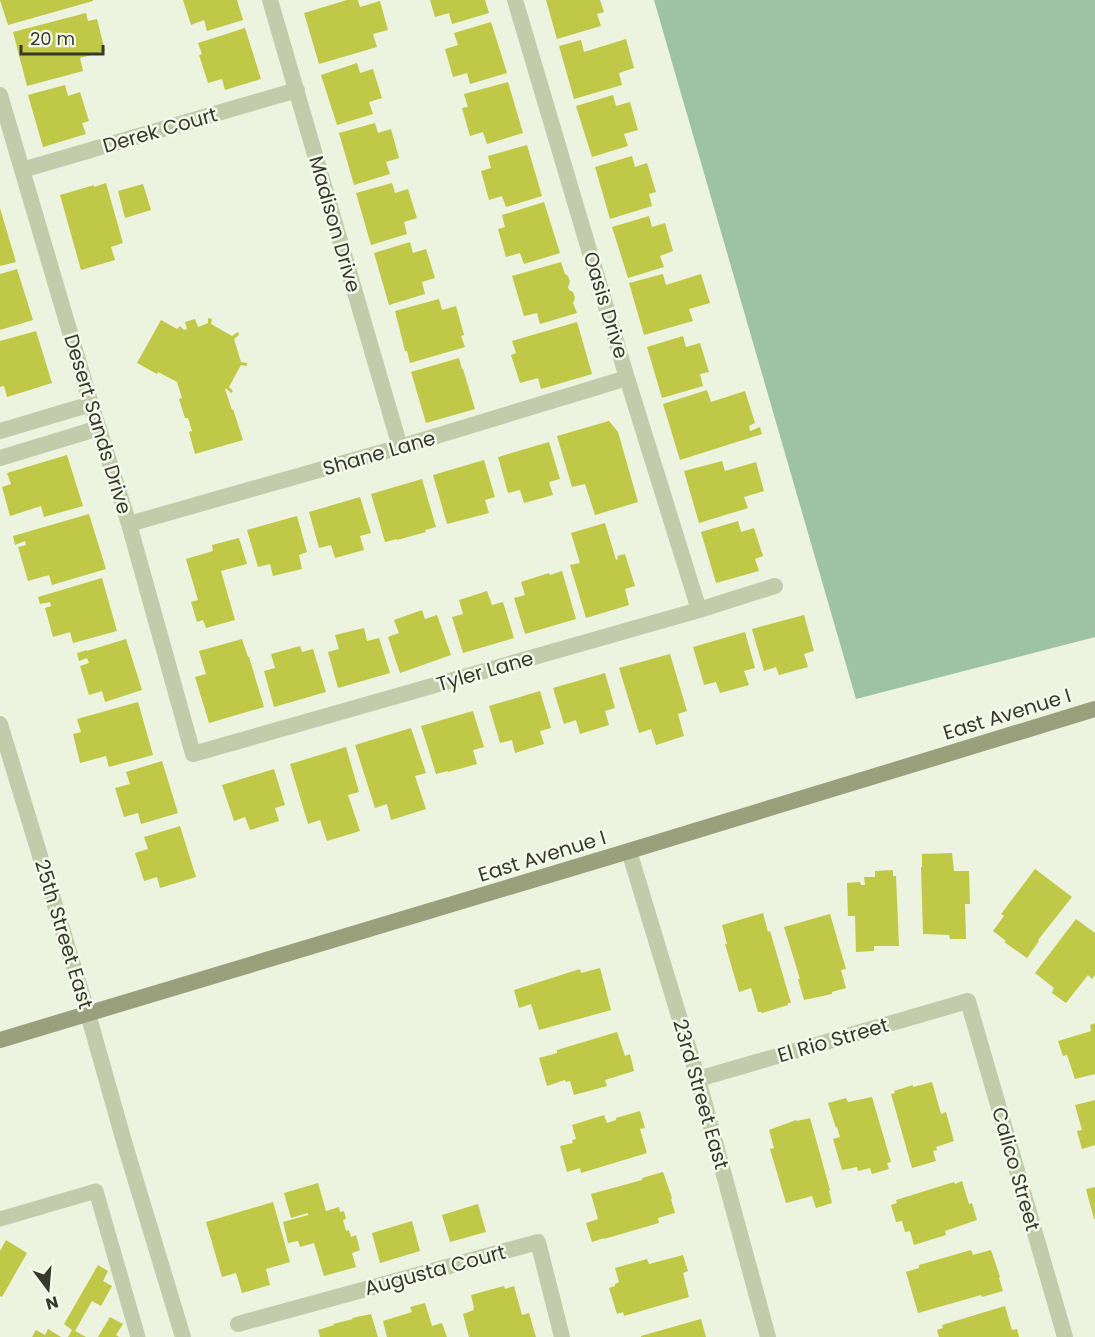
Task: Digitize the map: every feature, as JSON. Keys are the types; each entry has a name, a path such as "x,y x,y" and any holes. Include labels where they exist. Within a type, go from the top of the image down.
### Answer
{"main road":[{"name":"East Avenue I","path":"0,1040 1095,709"}],"street":[{"name":"Madison Drive","path":"270,0 400,447"},
{"name":"Oasis Drive","path":"514,0 699,610"},
{"name":"Derek Court","path":"22,170 297,90"},
{"name":"Desert Sands Drive","path":"0,95 91,404 129,524 194,754"},
{"name":"Shane Lane","path":"129,524 400,447 627,378"},
{"path":"0,431 91,404"},
{"path":"0,458 99,429"},
{"name":"Tyler Lane","path":"194,754 699,610 775,586"},
{"name":"25th Street East","path":"0,724 183,1337"},
{"name":"23rd Street East","path":"629,851 698,1079 768,1337"},
{"name":"El Rio Street","path":"698,1079 968,1000"},
{"name":"Calico Street","path":"968,1000 1065,1337"},
{"name":"Augusta Court","path":"238,1324 538,1242 562,1337"}],"lane":[{"path":"0,1219 96,1191 138,1337"}],"green space":[{"path":"654,0 1095,0 1095,637 856,699"}],"building":[{"path":"0,0 93,0 93,1 8,25"},
{"path":"183,0 237,0 243,20 207,31 204,20 191,25"},
{"path":"347,0 358,0 360,7 380,1 388,30 373,34 377,47 319,64 304,13"},
{"path":"430,0 485,0 489,13 452,24 449,13 435,17"},
{"path":"546,0 600,0 604,12 597,14 601,26 557,39"},
{"path":"86,13 88,21 97,19 105,51 80,58 83,71 27,86 13,32"},
{"path":"491,22 507,73 470,84 467,73 453,77 445,49 458,45 454,33"},
{"path":"245,28 261,79 225,90 222,79 208,83 199,55 202,54 198,43"},
{"path":"626,39 634,68 619,73 622,85 574,99 559,46 581,40 584,52"},
{"path":"357,63 360,73 373,69 382,98 369,102 373,114 337,125 321,75"},
{"path":"508,82 523,133 487,144 483,132 470,136 462,108 468,107 464,94"},
{"path":"65,85 68,96 80,92 89,121 82,123 86,134 43,147 28,95"},
{"path":"613,95 616,106 630,102 638,130 624,134 628,146 592,157 576,106"},
{"path":"375,123 378,133 391,129 399,158 386,162 390,174 354,185 339,133"},
{"path":"527,145 542,196 506,207 502,196 489,200 481,171 491,168 488,156"},
{"path":"632,156 635,167 647,163 656,192 649,194 652,206 610,219 595,167"},
{"path":"106,183 123,243 111,247 115,260 81,270 60,195"},
{"path":"392,183 395,193 408,189 417,218 404,222 407,234 371,245 356,193"},
{"path":"143,184 151,210 125,218 118,191"},
{"path":"544,202 560,253 524,264 520,253 506,257 498,229 505,227 502,215"},
{"path":"0,208 16,262 0,266"},
{"path":"649,216 652,227 665,223 673,251 660,256 664,267 628,278 612,227"},
{"path":"410,242 413,253 426,249 435,278 422,282 425,294 389,305 374,253"},
{"path":"561,262 570,282 568,287 573,292 575,298 573,303 577,313 540,324 537,313 524,316 512,276"},
{"path":"17,269 33,320 0,330 0,274"},
{"path":"663,274 666,285 701,274 710,303 689,309 693,321 644,335 629,283"},
{"path":"439,299 442,310 456,306 465,347 410,363 395,311"},
{"path":"208,318 212,319 211,324 232,336 238,332 239,335 234,339 241,362 247,363 247,366 241,365 229,387 233,391 231,393 225,389 243,440 195,454 189,432 192,431 179,399 182,398 177,382 137,363 161,320 177,329 180,326 184,330 187,329 185,322 195,319 198,327 208,323"},
{"path":"577,322 592,374 541,389 538,378 520,383 511,355 516,353 512,341"},
{"path":"36,331 52,383 7,397 4,386 0,387 0,341"},
{"path":"683,336 686,347 700,343 709,372 700,374 703,386 662,398 647,347"},
{"path":"459,358 475,409 426,423 411,372"},
{"path":"707,390 711,402 745,391 755,423 749,426 750,431 760,427 762,434 680,460 663,404"},
{"path":"609,421 618,432 638,502 595,515 585,484 572,487 557,436"},
{"path":"549,442 560,479 549,482 553,495 524,503 520,490 508,493 498,457"},
{"path":"67,455 83,506 44,517 41,506 10,516 2,487 11,484 7,473"},
{"path":"484,460 495,497 485,500 489,513 447,524 433,475"},
{"path":"722,461 725,471 756,462 764,491 744,497 748,508 699,523 684,471"},
{"path":"422,479 436,527 425,530 426,532 385,542 371,494"},
{"path":"360,497 371,533 360,536 364,550 335,558 331,545 319,548 309,512"},
{"path":"89,514 106,569 52,585 49,575 28,581 18,547 26,545 25,541 15,545 13,536"},
{"path":"297,516 307,552 299,555 302,569 273,576 270,564 258,567 247,530"},
{"path":"738,521 741,532 754,528 763,556 755,559 759,571 716,583 701,532"},
{"path":"605,523 616,560 617,556 625,554 635,586 625,589 629,605 586,618 570,565 580,563 571,533"},
{"path":"239,538 247,564 221,571 235,620 206,628 203,620 197,622 191,602 198,600 186,559 213,551 212,545"},
{"path":"562,571 576,619 525,634 514,598 525,595 521,582"},
{"path":"102,578 117,631 73,643 70,632 53,637 45,608 51,606 50,602 40,604 38,597"},
{"path":"487,591 492,605 503,602 514,638 463,653 452,617 463,614 459,600"},
{"path":"422,610 425,619 437,615 451,655 400,673 388,637 399,633 394,620"},
{"path":"804,615 814,651 804,654 808,667 779,675 776,667 764,671 752,629"},
{"path":"364,628 367,641 379,638 390,673 338,688 328,652 339,649 335,635"},
{"path":"745,632 755,668 744,671 749,685 720,693 716,682 704,685 693,647"},
{"path":"126,639 142,690 105,702 102,691 89,695 80,666 89,663 87,658 79,661 77,653"},
{"path":"242,639 264,707 209,723 195,677 206,674 199,651"},
{"path":"300,646 302,652 313,649 326,692 274,707 264,671 275,668 271,654"},
{"path":"670,654 687,711 678,714 684,736 656,745 651,729 639,733 619,668"},
{"path":"605,673 615,708 605,711 609,725 580,734 576,720 564,724 553,688"},
{"path":"540,691 551,728 540,731 544,744 515,753 512,740 500,743 489,706"},
{"path":"138,702 153,755 109,767 106,756 80,763 73,734 81,732 77,719"},
{"path":"473,711 484,747 473,750 477,764 436,774 421,726"},
{"path":"411,728 426,773 415,776 426,809 391,820 387,804 375,808 355,745"},
{"path":"346,747 359,792 348,795 360,831 327,841 320,820 308,824 290,764"},
{"path":"162,761 178,813 141,824 138,813 124,817 115,788 130,784 126,772"},
{"path":"274,769 285,805 275,808 279,821 250,830 245,817 234,821 222,785"},
{"path":"180,826 196,877 160,888 157,877 144,881 135,853 148,849 144,837"},
{"path":"952,853 954,871 969,871 970,904 965,904 966,939 950,939 949,935 923,934 922,854"},
{"path":"1035,869 1072,897 1038,940 1027,958 993,931 1004,916 1001,914"},
{"path":"893,870 893,876 896,876 899,946 874,946 874,951 856,952 855,916 848,916 847,883 860,882 861,885 865,885 864,877 875,877 875,871"},
{"path":"763,913 791,1003 762,1013 758,1012 751,988 739,992 722,925"},
{"path":"830,914 846,969 841,970 846,988 832,992 832,994 804,1000 784,927"},
{"path":"1076,919 1095,933 1095,975 1092,979 1088,975 1066,1003 1052,993 1054,988 1035,973"},
{"path":"600,968 611,1010 539,1030 531,1004 519,1008 514,990 580,969 581,973"},
{"path":"1095,1023 1095,1074 1075,1079 1067,1055 1063,1056 1058,1041 1091,1031 1090,1025"},
{"path":"617,1032 625,1056 630,1054 634,1071 605,1080 607,1086 574,1095 570,1081 565,1080 547,1086 539,1058 557,1053 557,1050"},
{"path":"932,1082 941,1114 946,1112 954,1141 936,1147 937,1150 933,1151 936,1161 912,1168 891,1094 913,1085 913,1087"},
{"path":"872,1097 891,1162 887,1163 889,1169 872,1174 870,1168 858,1171 857,1167 842,1170 833,1139 840,1137 828,1103 846,1098 848,1102"},
{"path":"1095,1100 1095,1145 1082,1149 1077,1131 1082,1130 1075,1105"},
{"path":"640,1111 645,1128 640,1129 647,1153 581,1173 580,1168 567,1172 560,1146 573,1143 572,1140 576,1139 572,1125 604,1115 607,1123"},
{"path":"810,1118 832,1203 816,1208 812,1196 786,1203 770,1149 774,1148 769,1130 796,1120"},
{"path":"663,1172 675,1213 658,1218 659,1223 592,1242 586,1223 598,1219 591,1194"},
{"path":"962,1181 977,1220 945,1231 946,1235 914,1245 910,1231 905,1232 902,1221 896,1222 891,1205 897,1203 896,1200"},
{"path":"318,1183 326,1211 339,1207 340,1212 344,1211 346,1219 343,1220 346,1231 349,1230 351,1237 356,1235 360,1250 352,1253 356,1267 324,1276 314,1243 300,1247 298,1241 288,1243 283,1222 308,1215 308,1213 291,1218 284,1193"},
{"path":"1095,1187 1095,1219 1094,1219 1086,1189"},
{"path":"273,1202 290,1262 266,1269 270,1285 242,1293 236,1273 222,1277 206,1222"},
{"path":"478,1204 486,1232 450,1242 442,1215"},
{"path":"412,1221 420,1251 380,1263 372,1233"},
{"path":"6,1240 27,1253 2,1297 0,1296 0,1251"},
{"path":"971,1250 973,1255 991,1250 1003,1291 918,1313 906,1272 919,1268 919,1265"},
{"path":"683,1255 688,1271 683,1273 689,1297 624,1316 623,1312 617,1314 609,1288 619,1282 615,1268 647,1259 649,1264"},
{"path":"98,1265 108,1271 103,1281 112,1286 101,1306 92,1301 75,1331 86,1337 68,1337 72,1330 64,1324"},
{"path":"504,1286 505,1289 514,1286 522,1315 529,1313 536,1337 469,1337 463,1314 474,1310 471,1295"},
{"path":"425,1303 432,1326 442,1323 447,1337 387,1337 383,1321 412,1312 410,1307"},
{"path":"1005,1306 1012,1330 1017,1329 1019,1337 939,1337 937,1330 943,1328 942,1325"},
{"path":"371,1314 378,1337 320,1337 318,1330"},
{"path":"110,1317 123,1324 116,1335 119,1337 98,1337"},
{"path":"701,1319 706,1337 641,1337 641,1336"},
{"path":"48,1329 61,1337 32,1337 36,1330 45,1335"}]}
